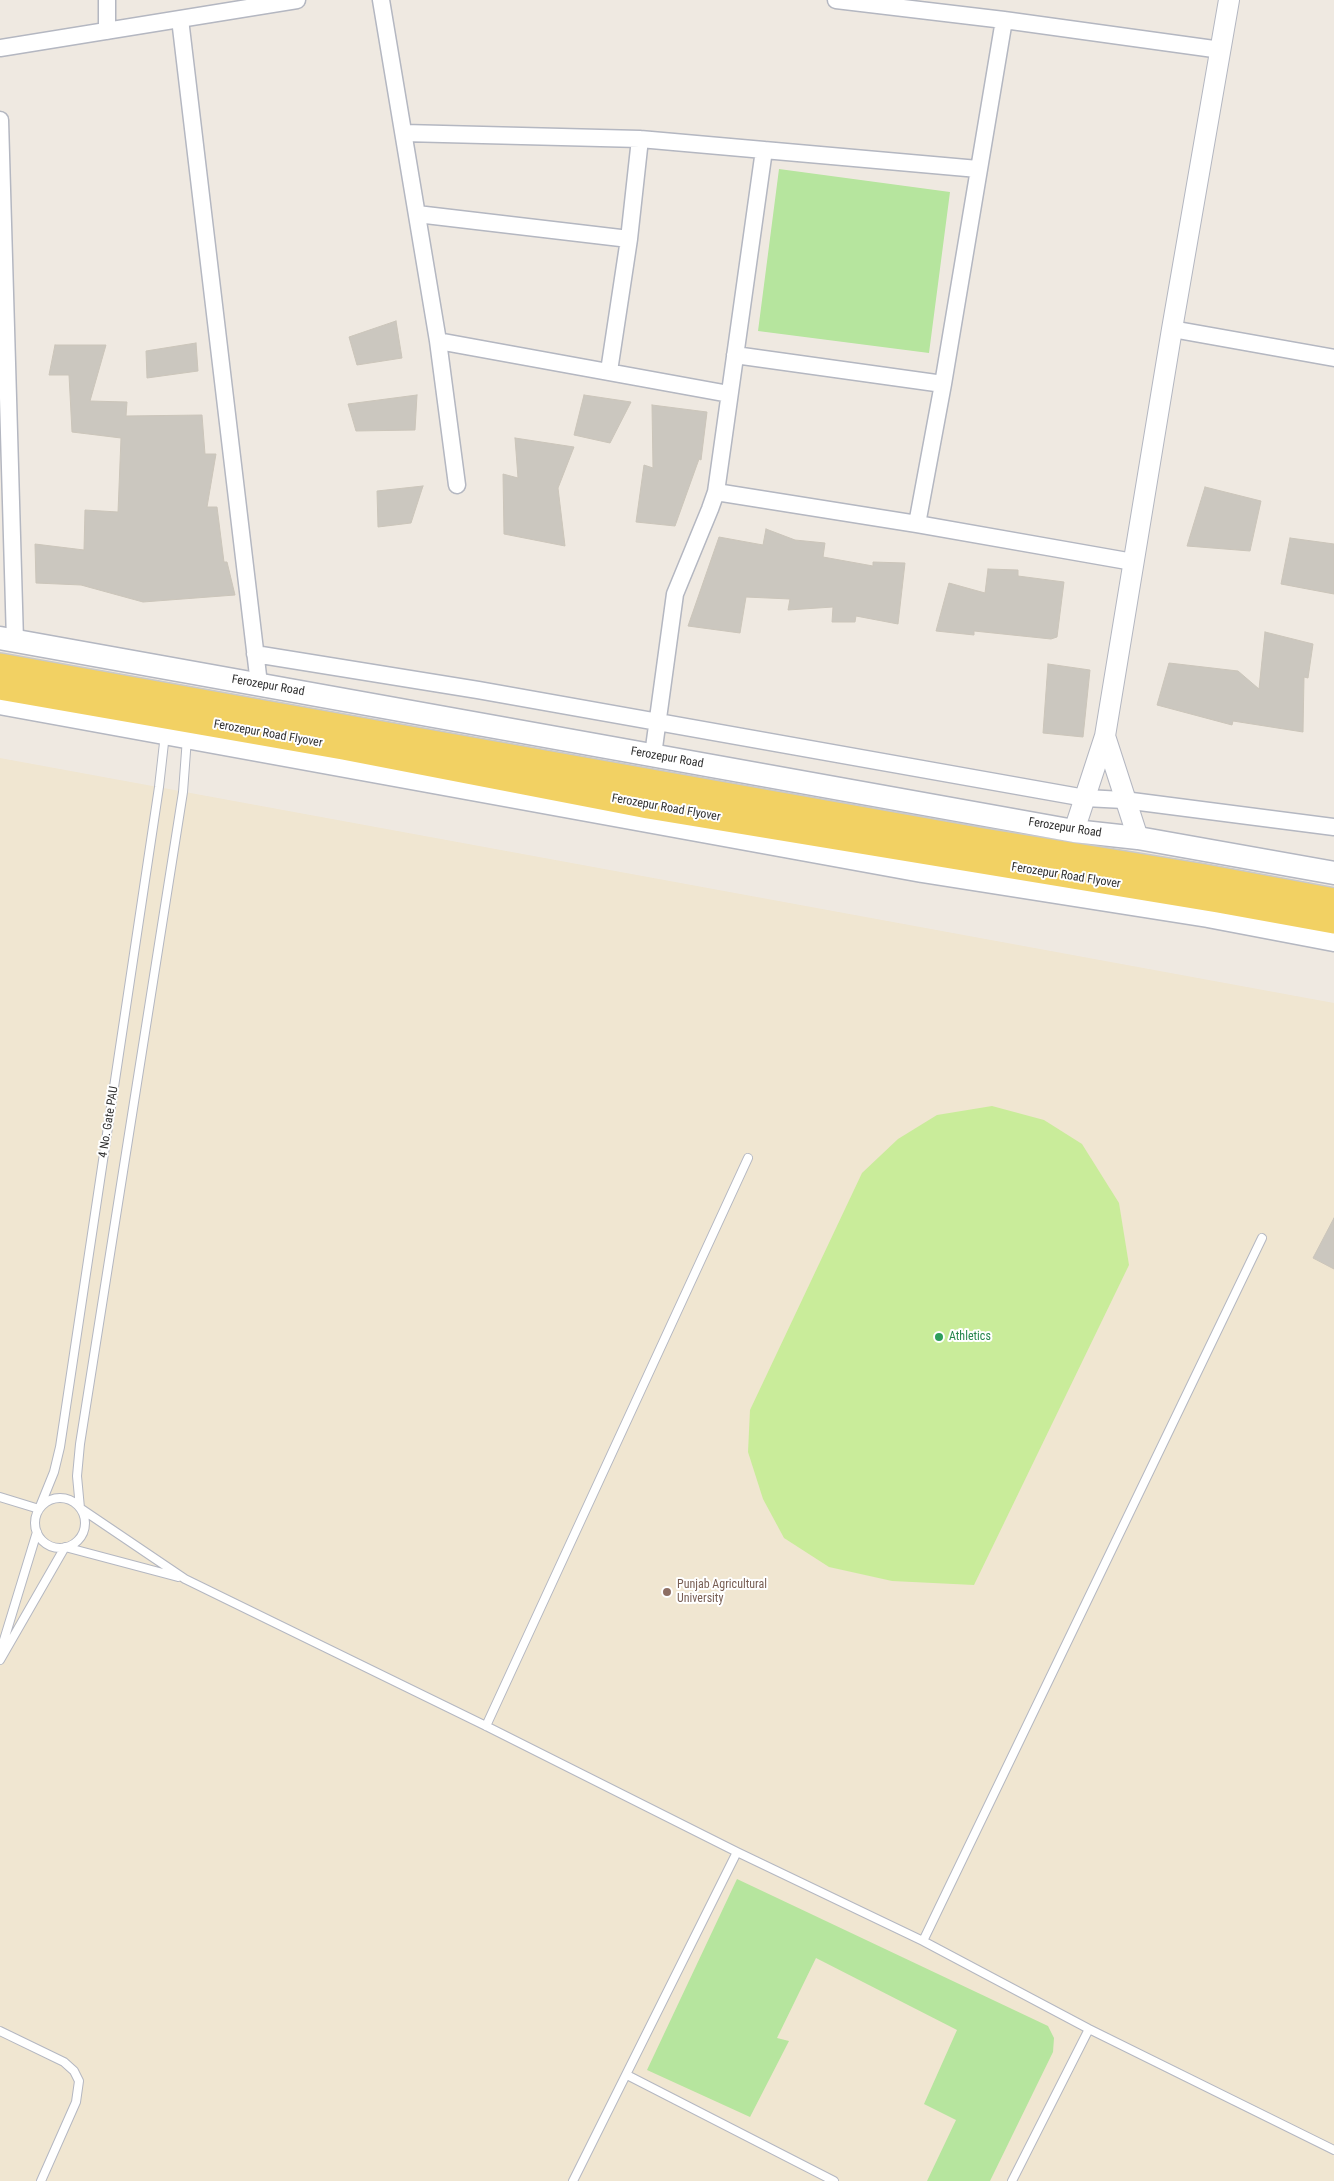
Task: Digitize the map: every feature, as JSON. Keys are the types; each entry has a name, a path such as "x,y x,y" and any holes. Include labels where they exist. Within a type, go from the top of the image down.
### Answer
{"main road":[{"name":"Ferozepur Road","path":"7,640 1074,831 1138,838 1334,873"},
{"name":"Ferozepur Road Flyover","path":"0,666 977,840 1199,876 1334,901"},
{"name":"Ferozepur Road Flyover","path":"0,687 343,746 648,806 1218,900 1334,922"},
{"path":"0,704 165,732 264,752 922,871 1208,916 1334,940"}],"street":[{"path":"107,0 107,30"},
{"path":"0,48 297,0"},
{"path":"381,0 438,341 457,485"},
{"path":"836,0 1004,20 1221,50"},
{"path":"1074,831 1105,736 1172,329 1229,0"},
{"path":"180,19 259,684"},
{"path":"916,524 943,384 1004,20"},
{"path":"0,120 7,640"},
{"path":"404,133 640,139 978,169"},
{"path":"609,371 629,239 640,139"},
{"path":"653,755 675,594 716,492 764,150"},
{"path":"417,214 629,239"},
{"path":"1172,329 1334,358"},
{"path":"438,341 729,394"},
{"path":"735,355 943,384"},
{"path":"716,492 916,524 1133,562"},
{"path":"255,654 659,722 1085,798 1124,800 1333,824"},
{"path":"1105,736 1124,800 1138,838"}],"lane":[{"name":"4 No. Gate PAU","path":"39,1509 54,1472 60,1446 156,806 165,732"},
{"name":"4 No. Gate PAU","path":"80,1508 78,1476 80,1444 183,792 187,736"},
{"path":"486,1726 748,1158"},
{"path":"923,1941 1262,1238"},
{"path":"0,1497 39,1509"},
{"path":"185,1578 65,1547 49,1545 37,1532 35,1524 39,1509 52,1499 67,1499 185,1578 737,1852 923,1941 1089,2029 1334,2150"},
{"path":"0,1660 65,1547 73,1544 84,1530 85,1522 80,1508"},
{"path":"0,1653 37,1532"},
{"path":"573,2181 737,1852"},
{"path":"1012,2181 1089,2029"},
{"path":"0,2031 64,2062 74,2071 79,2081 76,2102 41,2181"},
{"path":"627,2075 834,2181"}],"shaded area":[{"name":"Punjab Agricultural University","path":"0,758 1334,1003 1334,2181 0,2181"}],"green space":[{"path":"779,169 950,192 929,353 758,331"},
{"name":"Athletics","path":"992,1106 1044,1120 1082,1144 1119,1203 1129,1265 974,1585 892,1581 829,1567 784,1538 763,1499 748,1452 750,1410 862,1173 898,1139 937,1115"},
{"path":"737,1879 1048,2026 1054,2038 1053,2052 990,2181 927,2181 956,2120 924,2104 957,2030 816,1958 777,2038 789,2041 750,2117 647,2070"}],"building":[{"path":"396,321 402,358 357,365 349,337"},
{"path":"196,343 198,371 147,378 146,351"},
{"path":"55,345 106,345 90,401 127,402 126,416 202,415 205,454 216,454 207,507 217,507 224,562 227,562 235,595 143,602 81,585 36,583 35,544 84,550 85,510 118,512 121,438 72,432 69,375 49,375"},
{"path":"417,395 415,430 356,431 348,404"},
{"path":"584,395 631,402 610,443 574,435"},
{"path":"652,405 707,412 701,460 699,459 675,526 636,522 644,465 653,468"},
{"path":"515,438 574,447 558,488 565,546 504,534 503,474 518,478"},
{"path":"423,486 411,523 378,527 377,491"},
{"path":"1205,487 1261,501 1250,551 1187,546"},
{"path":"766,529 795,540 825,543 823,557 873,566 873,562 905,563 898,624 856,616 855,622 832,622 833,607 788,610 790,599 746,597 740,633 688,626 719,537 763,545"},
{"path":"1290,538 1334,544 1334,594 1281,584"},
{"path":"988,569 1018,570 1018,576 1064,582 1057,637 1051,639 974,631 974,635 936,631 949,583 985,593"},
{"path":"1265,632 1313,644 1308,678 1304,677 1303,732 1233,721 1232,725 1157,705 1169,663 1238,671 1259,689"},
{"path":"1048,664 1090,670 1083,737 1043,733"},
{"path":"1334,1218 1334,1269 1313,1258"}],"place":[{"name":"Athletics","path":"939,1337"},
{"name":"Punjab Agricultural University","path":"667,1592"}]}
